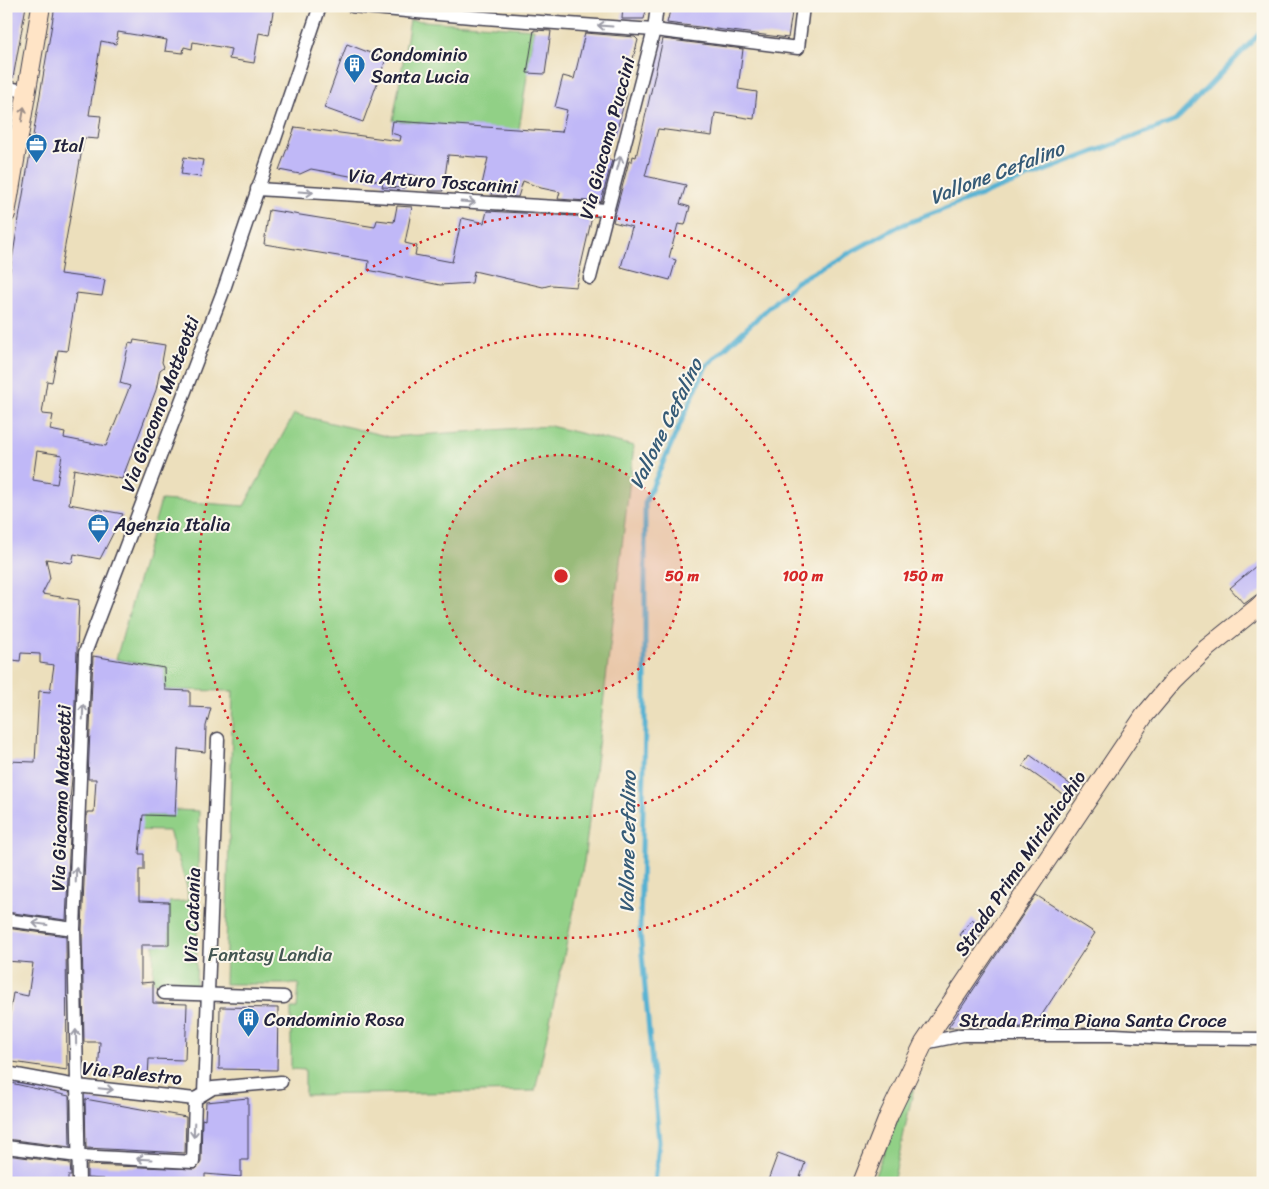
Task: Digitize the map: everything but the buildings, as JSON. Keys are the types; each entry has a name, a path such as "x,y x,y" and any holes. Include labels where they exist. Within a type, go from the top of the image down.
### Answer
{"main road":[{"path":"7,210 41,6"},
{"name":"Strada Prima Mirichicchio","path":"862,1183 889,1115 924,1043 1144,716 1174,680 1213,643 1263,603"}],"street":[{"name":"Via Giacomo Matteotti","path":"78,1183 74,929 85,652 224,289 320,6"},
{"path":"352,6 471,17 654,30 798,48 803,6"},
{"name":"Via Giacomo Puccini","path":"590,278 654,30 657,6"},
{"path":"6,87 27,92"},
{"name":"Via Arturo Toscanini","path":"258,189 607,210"},
{"name":"Via Catania","path":"78,1156 193,1162 208,994 218,739"},
{"path":"6,920 74,929"},
{"path":"164,993 284,997"},
{"name":"Strada Prima Piana Santa Croce","path":"924,1043 963,1035 1115,1035 1263,1039"},
{"name":"Via Palestro","path":"6,1073 77,1086 199,1096 213,1088 281,1082"},
{"path":"6,1147 78,1156"}],"green space":[{"path":"410,20 534,29 519,130 393,121"},
{"name":"Fantasy Landia","path":"294,414 390,437 550,426 634,446 584,862 535,1091 305,1095 305,1070 291,1069 291,1008 297,1008 299,984 225,984 233,691 165,690 164,668 116,659 161,500 244,506"},
{"path":"175,810 199,811 196,985 153,982 154,945 169,944 169,902 188,901 187,887 177,855 173,854 173,843 169,831 126,830 126,814 174,816"},
{"path":"914,1087 893,1183 883,1183 874,1178 905,1098"}],"waterway":[{"name":"Vallone Cefalino","path":"655,1183 659,1142 640,932 645,727 645,503 706,366 796,282 897,227 1175,121 1263,30"}],"place":[{"name":"Condominio Santa Lucia","path":"355,84"},
{"name":"Ital","path":"37,164"},
{"name":"Agenzia Italia","path":"98,543"},
{"name":"Condominio Rosa","path":"248,1038"}]}
